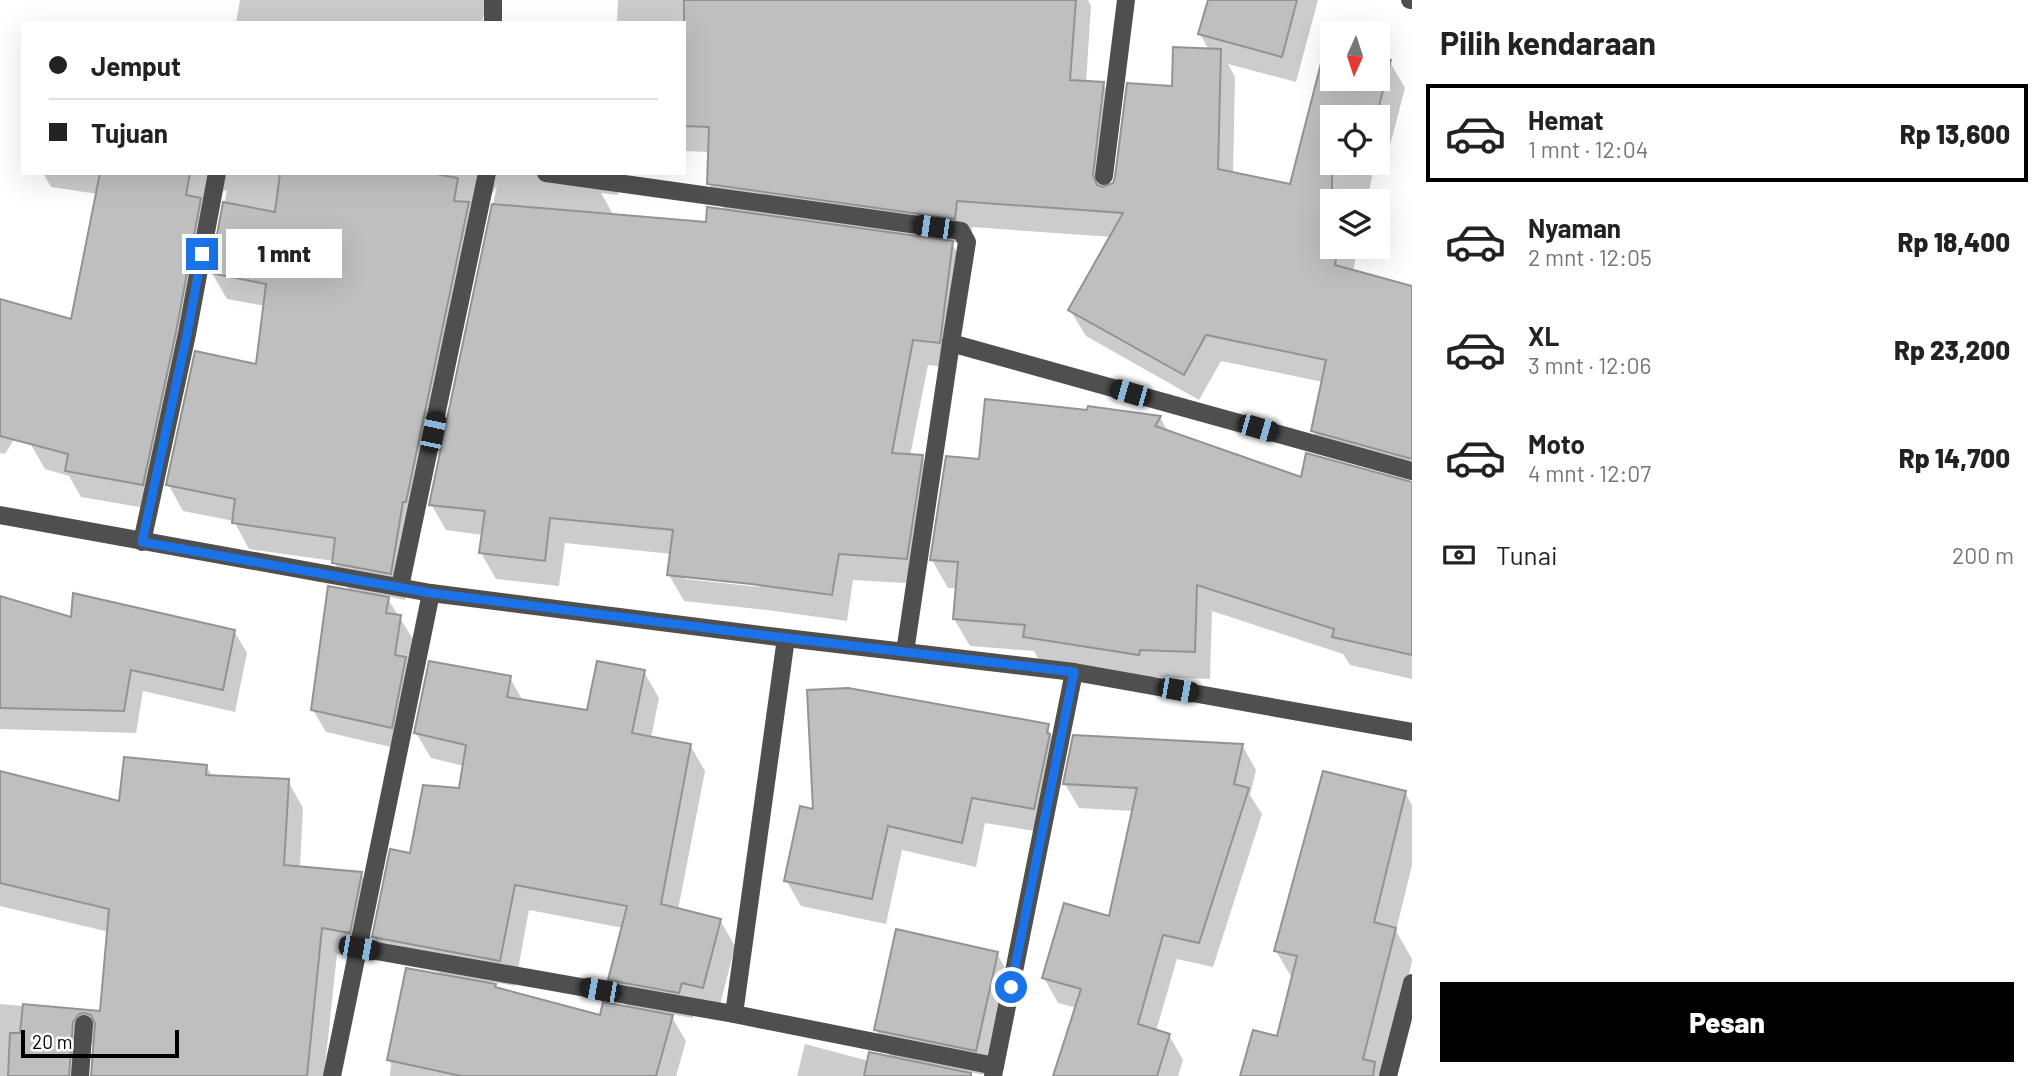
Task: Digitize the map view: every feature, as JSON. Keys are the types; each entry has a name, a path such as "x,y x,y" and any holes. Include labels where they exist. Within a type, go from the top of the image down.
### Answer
{"street":[{"path":"493,0 493,21"},
{"path":"1104,176 1126,0"},
{"path":"142,542 187,334 216,175"},
{"path":"400,587 487,175"},
{"path":"560,175 961,231 967,242 905,652"},
{"path":"950,342 1412,471"},
{"path":"0,515 431,593 1074,672 1412,732"},
{"path":"332,1076 431,593"},
{"path":"734,1014 786,638"},
{"path":"359,948 734,1014 994,1071 1074,672"},
{"path":"1388,1076 1412,983"},
{"path":"80,1076 84,1024"}],"building":[{"path":"684,0 1076,0 1070,80 1104,82 1093,175 1097,185 1103,187 1113,183 1115,177 1127,83 1172,86 1173,47 1221,49 1218,169 1290,184 1320,67 1320,91 1383,91 1379,105 1320,105 1320,175 1332,175 1332,189 1320,189 1320,259 1336,259 1335,265 1412,286 1412,459 1311,431 1326,360 1206,335 1184,375 1068,310 1123,213 957,201 955,219 707,184 709,127 686,126"},
{"path":"1208,0 1297,0 1282,57 1198,34"},
{"path":"100,175 190,175 186,195 201,198 143,485 65,471 68,454 0,436 0,299 71,319"},
{"path":"280,175 442,175 458,178 454,201 469,202 406,502 403,502 391,574 332,563 335,538 232,523 235,499 166,485 195,351 256,364 266,284 210,273 223,202 275,212"},
{"path":"492,204 706,222 707,207 953,241 940,343 913,340 892,453 923,455 907,559 839,554 832,595 667,575 673,530 550,518 545,561 479,553 485,511 429,505"},
{"path":"985,399 1087,410 1088,406 1161,416 1155,426 1301,477 1306,453 1412,482 1412,655 1332,637 1334,629 1197,585 1195,652 1140,650 1139,655 1023,637 1025,625 953,619 958,562 930,560 946,456 979,459"},
{"path":"328,586 389,597 386,613 401,615 395,655 406,657 392,728 311,710"},
{"path":"73,593 235,630 223,690 131,670 124,711 0,708 0,596 71,617"},
{"path":"429,661 511,676 507,697 587,710 597,661 645,670 632,733 691,744 661,904 721,919 703,988 682,983 679,993 608,980 627,906 515,885 500,961 372,937 390,849 410,853 423,785 459,788 466,745 414,733"},
{"path":"848,688 1049,724 1047,733 1050,734 1034,809 972,798 962,843 888,826 872,899 784,881 800,806 813,809 807,690"},
{"path":"1073,735 1243,744 1234,784 1249,788 1199,943 1163,935 1138,1024 1170,1034 1157,1076 1053,1076 1081,989 1042,978 1064,903 1109,916 1137,788 1063,784"},
{"path":"124,757 207,765 206,775 289,779 284,865 362,872 350,933 322,928 307,1076 91,1076 95,1024 91,1015 84,1013 79,1014 73,1022 69,1076 8,1076 10,1033 20,1033 23,1004 100,1011 109,909 0,883 0,771 119,801"},
{"path":"1323,771 1406,791 1374,922 1396,928 1363,1059 1375,1062 1373,1076 1240,1076 1253,1030 1277,1036 1297,956 1274,951"},
{"path":"896,929 998,952 976,1051 874,1030"},
{"path":"406,968 496,984 495,987 600,1015 603,1002 673,1015 656,1076 461,1076 387,1060"},
{"path":"869,1052 971,1073 971,1076 864,1076"}],"route":[{"path":"202,254 142,542 431,593 1074,672 1011,987"}]}
